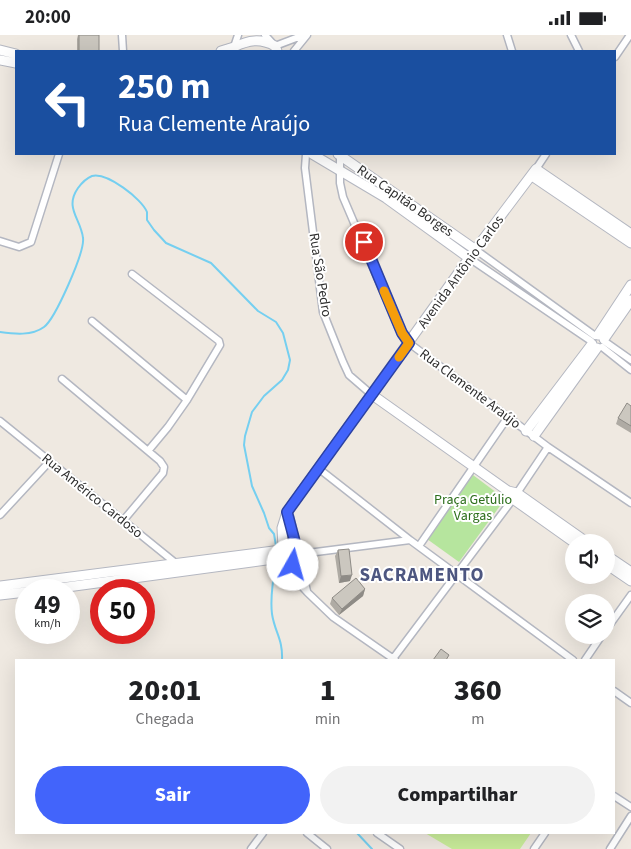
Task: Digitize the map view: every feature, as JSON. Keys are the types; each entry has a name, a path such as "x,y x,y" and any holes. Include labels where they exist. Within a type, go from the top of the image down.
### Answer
{"main road":[{"path":"234,49 252,39 269,43 278,50"},
{"path":"0,50 15,54"},
{"path":"0,60 15,63"},
{"path":"314,155 386,198 469,259"},
{"name":"Rua Capitão Borges","path":"339,155 476,250"},
{"path":"534,173 631,243"},
{"name":"Avenida Antônio Carlos","path":"282,549 282,528 287,512 469,259 534,173"},
{"path":"585,208 631,234"},
{"path":"598,341 631,285"},
{"path":"530,434 598,341 631,300"},
{"name":"Rua São Pedro","path":"371,394 513,494"},
{"path":"513,494 565,534"},
{"path":"513,494 574,534"},
{"path":"80,585 266,560 296,563 298,553 287,512"},
{"path":"2,589 282,549 289,545 298,553"},
{"path":"282,549 280,555 284,562"},
{"path":"615,561 631,573"},
{"path":"615,570 631,581"},
{"path":"2,589 15,591"}],"street":[{"path":"122,35 123,50"},
{"path":"234,49 238,35"},
{"path":"265,35 278,50 306,35"},
{"path":"295,50 306,35"},
{"path":"507,35 512,50"},
{"path":"571,35 578,50"},
{"path":"616,56 630,35"},
{"path":"0,241 19,247 31,242 59,155"},
{"name":"Rua São Pedro","path":"306,155 305,168 323,312 349,375 371,394"},
{"name":"Rua Clemente Araújo","path":"339,155 340,183 343,197 402,333 409,343 548,447 631,503"},
{"name":"Avenida Antônio Carlos","path":"534,173 545,155"},
{"name":"Rua Capitão Borges","path":"476,250 598,341"},
{"path":"469,259 631,360"},
{"path":"132,274 219,341 219,349 187,400 148,451"},
{"path":"92,321 187,400"},
{"path":"598,341 631,370"},
{"path":"62,379 162,464 163,473 122,521"},
{"path":"419,545 508,417"},
{"name":"Rua Américo Cardoso","path":"0,421 185,571"},
{"path":"284,562 287,570 333,617 393,659 548,447"},
{"path":"0,515 50,461"},
{"path":"318,468 410,540 571,659"},
{"path":"307,592 298,553 410,540"},
{"path":"615,617 631,595"},
{"path":"586,659 596,644"},
{"path":"615,692 631,703"},
{"path":"615,797 631,807"},
{"path":"610,849 631,816"},
{"path":"251,849 262,834"},
{"path":"308,834 327,849"},
{"path":"379,834 400,849"},
{"path":"534,849 544,834"}],"green space":[{"name":"Praça Getúlio Vargas","path":"473,475 505,499 459,562 427,539"},
{"path":"427,834 530,834 520,849 452,849"}],"building":[{"path":"79,35 99,35 99,50 79,50"},
{"path":"627,403 631,406 631,426 618,418"},
{"path":"349,549 352,575 341,576 338,550"},
{"path":"356,578 365,589 342,609 332,598"},
{"path":"441,649 449,655 447,659 434,659"}],"waterway":[{"path":"0,332 17,334 34,332 44,327 55,312 74,270 82,246 82,231 73,208 74,195 78,188 90,177 98,176 115,182 131,194 144,207 147,212 147,220 166,243 211,263 258,311 276,322 283,333 290,360 288,370 282,380 264,396 252,412 244,445 252,486 269,528 274,534 276,546"},
{"path":"276,563 271,608 280,641 282,659"},
{"path":"358,834 372,849"}],"slow traffic":[{"path":"384,291 402,333 409,343 399,357"}],"district":[{"name":"SACRAMENTO","path":"422,575"}],"route":[{"path":"293,565 300,559 300,551 296,546 287,512 409,343 402,333 364,242"}]}
